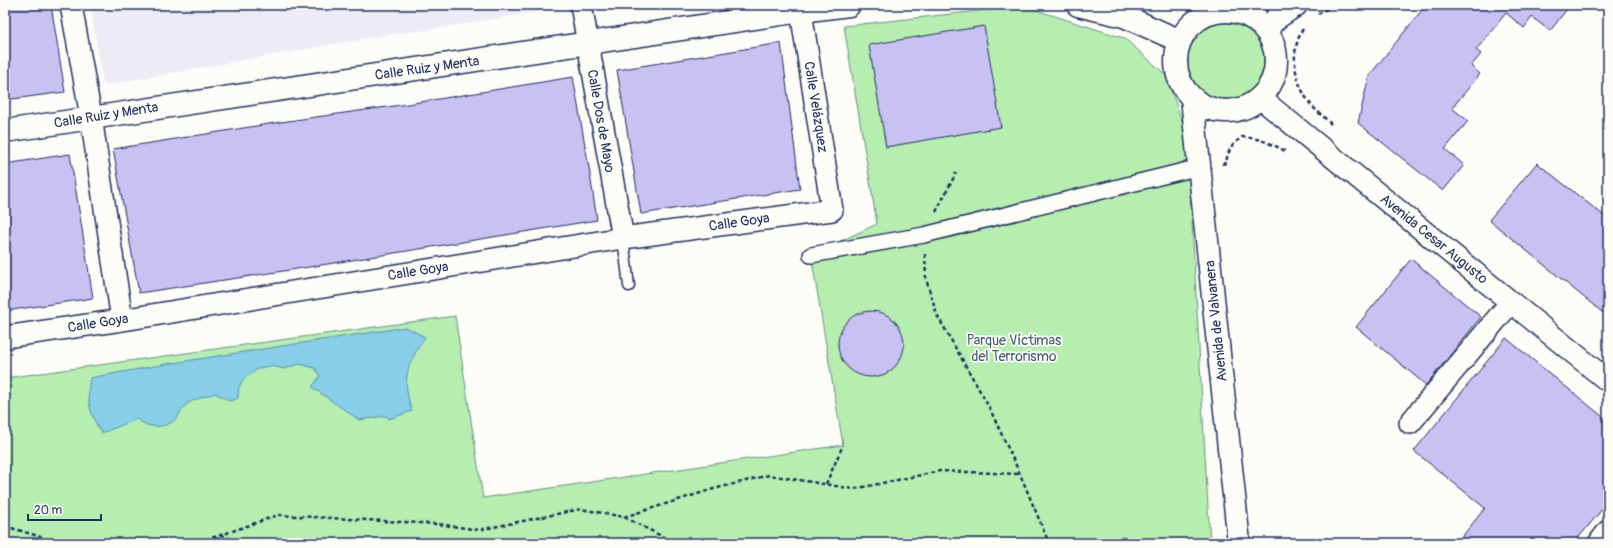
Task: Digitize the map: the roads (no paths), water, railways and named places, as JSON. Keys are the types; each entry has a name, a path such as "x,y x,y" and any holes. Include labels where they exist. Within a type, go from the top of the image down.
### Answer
{"street":[{"path":"71,5 91,117 122,320"},
{"name":"Calle Dos de Mayo","path":"581,5 623,238"},
{"name":"Calle Ruiz y Menta","path":"5,131 587,44 800,8 849,5"},
{"path":"1078,5 1124,16 1180,41"},
{"path":"1251,15 1273,45 1276,62 1271,84 1260,98 1244,108 1227,111 1207,108 1192,98 1185,91 1178,75 1176,58 1180,41 1192,25 1206,10 1278,17 1296,5"},
{"name":"Calle Velázquez","path":"800,8 832,210"},
{"name":"Avenida de Valvanera","path":"1192,98 1240,543"},
{"name":"Avenida Cesar Augusto","path":"1260,98 1608,381"},
{"path":"811,256 924,235 1200,167"},
{"name":"Calle Goya","path":"5,337 122,320 623,238 832,210"},
{"path":"1410,423 1510,302"},
{"path":"1598,543 1608,531"}],"lane":[{"path":"623,238 629,286"}],"water":[{"path":"406,327 425,337 410,364 408,372 407,389 412,411 389,419 386,416 359,420 312,387 320,376 315,368 299,364 284,369 271,366 259,368 243,380 239,387 238,398 230,401 215,393 195,400 188,403 182,409 173,422 162,426 146,425 137,419 102,433 94,420 90,407 88,393 90,378 166,364"}],"park label":[{"name":"Parque Víctimas del Terrorismo","path":"1014,348"}]}
